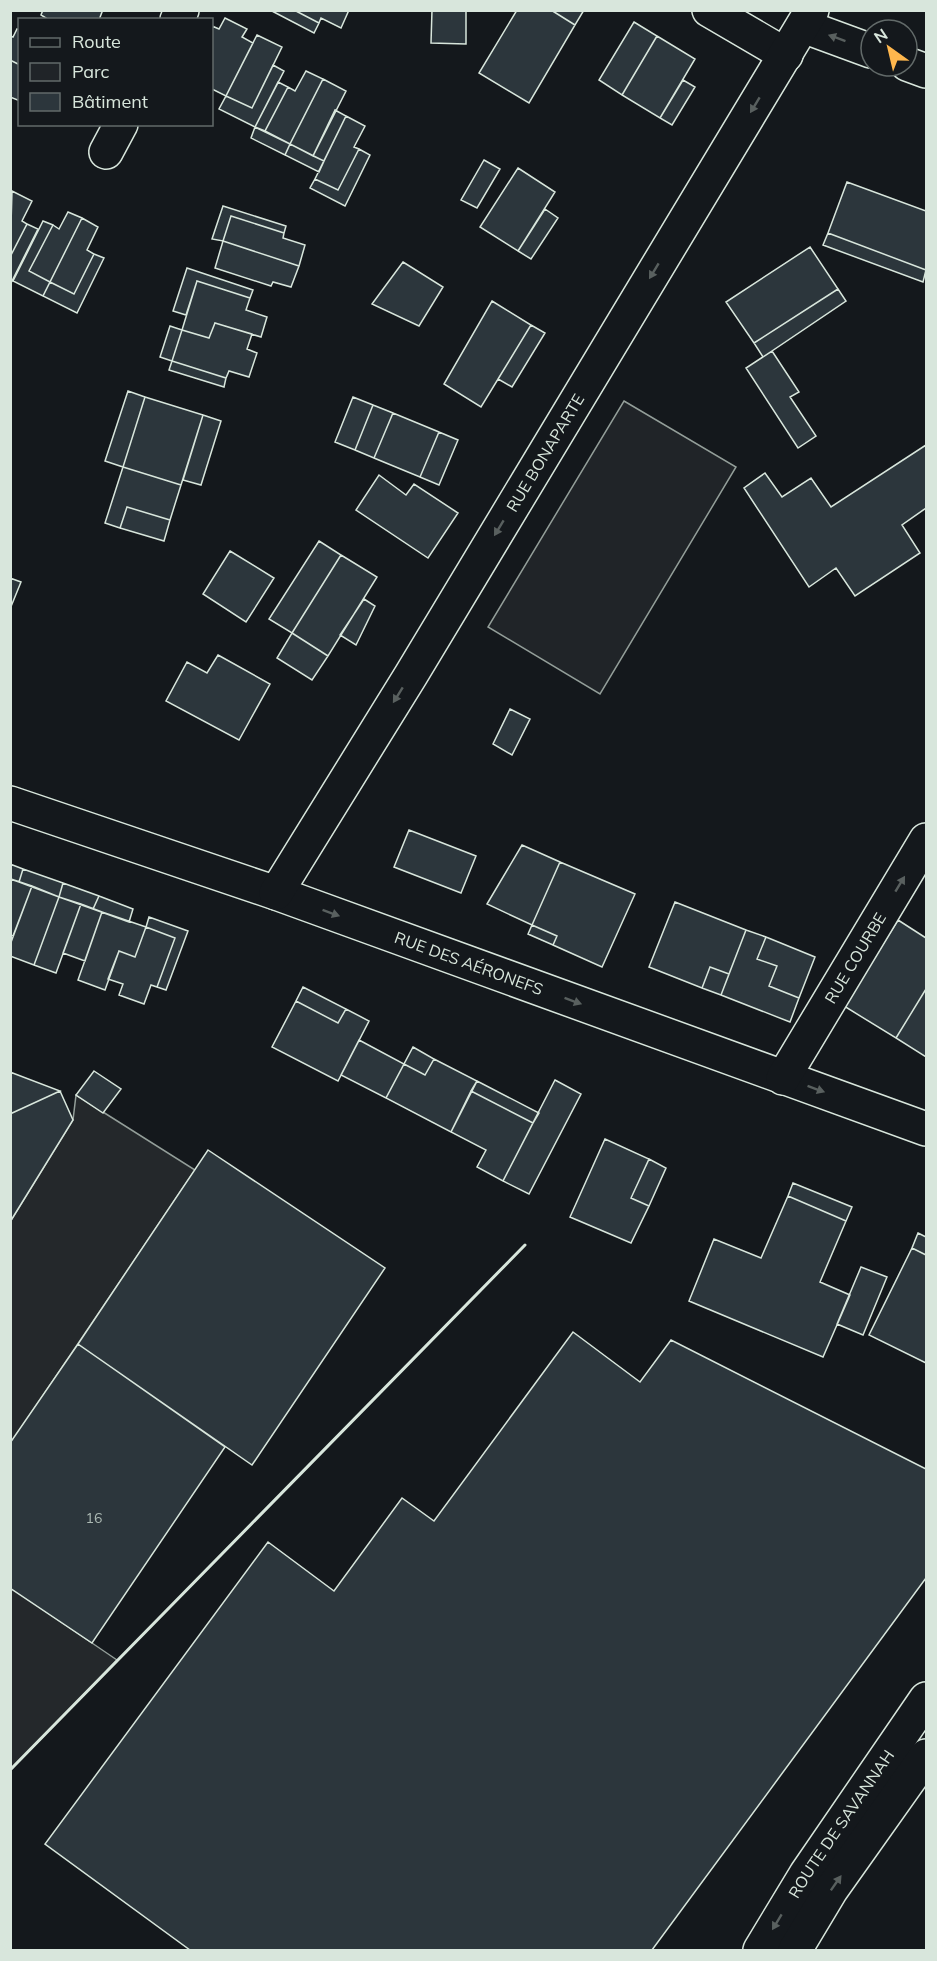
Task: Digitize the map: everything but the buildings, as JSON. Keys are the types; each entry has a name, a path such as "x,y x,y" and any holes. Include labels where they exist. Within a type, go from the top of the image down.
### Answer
{"street":[{"path":"709,10 786,55"},
{"path":"807,18 859,45"},
{"name":"RUE BONAPARTE","path":"276,893 411,675 807,18"},
{"name":"RUE DES AÉRONEFS","path":"10,803 276,893 927,1129"},
{"name":"RUE COURBE","path":"783,1078 927,840"},
{"name":"ROUTE DE SAVANNAH","path":"760,1950 806,1874 927,1699"},
{"name":"ROUTE DE SAVANNAH","path":"795,1950 831,1890 927,1756"}],"green space":[{"path":"624,401 736,467 600,694 488,627"}],"shaded area":[{"path":"76,1095 195,1170 11,1443 10,1222 73,1120"},
{"path":"11,1588 117,1660 11,1770"}],"wall":[{"path":"10,1770 525,1245"}]}
